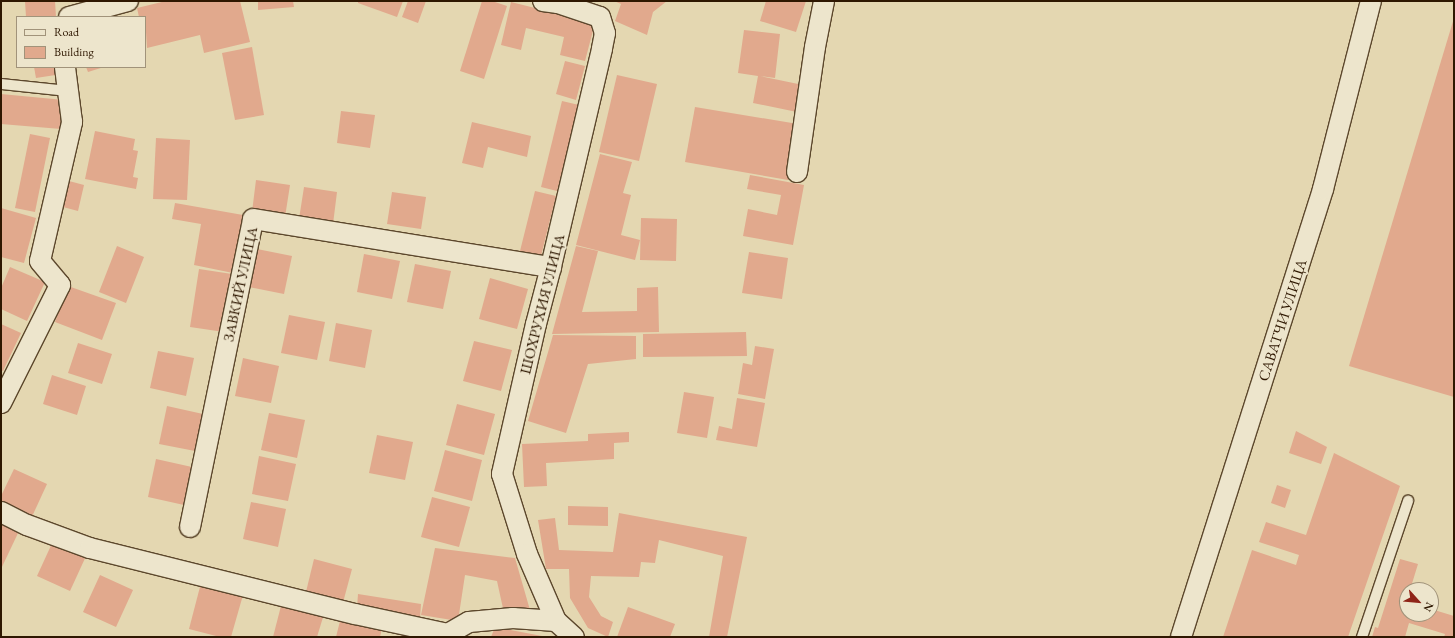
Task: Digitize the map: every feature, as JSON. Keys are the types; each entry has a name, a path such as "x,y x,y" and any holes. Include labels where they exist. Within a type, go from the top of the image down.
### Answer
{"street":[{"path":"73,16 128,1"},
{"name":"ШОХРУХИЯ УЛИЦА","path":"543,1 600,17 604,33 602,49 551,267 536,324 502,474 527,554 556,621 574,637"},
{"path":"797,172 815,47 824,1"},
{"name":"САВАТЧИ УЛИЦА","path":"1182,637 1323,189 1371,1"},
{"path":"1,402 60,285 40,261 72,122 65,68"},
{"name":"ЗАВКИЙ УЛИЦА","path":"190,527 253,219 551,267"},
{"path":"1,512 27,525 90,548 355,614 448,634 469,622 513,618 556,621"}],"lane":[{"path":"1,84 68,91"},
{"path":"1362,637 1408,501"}],"building":[{"path":"25,1 55,1 56,16 26,16"},
{"path":"166,1 240,1 250,42 204,53 200,35 147,48 146,16 139,16 137,8"},
{"path":"258,1 293,1 294,7 258,10"},
{"path":"358,1 403,1 397,17 358,3"},
{"path":"408,1 426,1 418,23 402,17"},
{"path":"482,1 492,1 507,6 484,79 460,71"},
{"path":"614,1 667,1 653,12 647,35 615,21 621,4"},
{"path":"766,1 806,1 796,32 760,21"},
{"path":"511,2 595,23 585,61 560,55 564,37 526,28 521,50 501,45"},
{"path":"1454,18 1454,397 1349,366"},
{"path":"744,30 780,34 775,78 760,76 803,85 797,112 753,103 758,76 738,73"},
{"path":"252,47 264,115 235,120 222,53"},
{"path":"565,61 585,66 576,100 556,94"},
{"path":"34,68 61,68 62,74 36,78"},
{"path":"86,68 101,68 88,72"},
{"path":"617,75 657,84 639,161 599,152"},
{"path":"1,94 64,100 61,129 1,124"},
{"path":"562,101 579,105 557,191 541,187"},
{"path":"695,107 798,124 788,180 685,162"},
{"path":"341,111 375,115 370,148 337,143"},
{"path":"472,122 531,136 527,157 488,147 483,168 462,163"},
{"path":"95,131 135,139 133,150 138,151 133,177 138,178 136,189 85,179"},
{"path":"30,134 50,138 35,212 15,208"},
{"path":"156,138 190,140 187,200 153,199"},
{"path":"600,154 632,162 623,193 631,195 621,235 640,240 635,260 576,245"},
{"path":"750,175 804,185 793,245 743,236 748,209 777,215 781,195 747,189"},
{"path":"256,180 290,185 285,217 252,212"},
{"path":"69,181 84,185 78,211 63,207"},
{"path":"304,187 337,192 333,224 299,219"},
{"path":"535,191 556,196 540,260 519,255"},
{"path":"392,192 426,197 421,229 387,224"},
{"path":"175,203 243,215 233,273 194,265 201,224 172,219"},
{"path":"1,208 36,218 24,263 1,257"},
{"path":"641,218 677,219 676,261 640,260"},
{"path":"117,246 144,257 126,303 99,292"},
{"path":"576,246 598,251 582,312 637,311 637,288 658,287 659,332 552,334"},
{"path":"257,249 292,256 284,294 249,287"},
{"path":"749,252 788,258 782,299 742,293"},
{"path":"364,254 400,261 392,299 357,292"},
{"path":"415,264 451,271 443,309 407,302"},
{"path":"10,267 45,282 27,321 1,309 1,288"},
{"path":"199,269 232,274 224,332 190,327"},
{"path":"490,278 528,289 517,329 479,319"},
{"path":"68,286 116,303 102,340 55,322"},
{"path":"289,315 325,322 317,360 281,353"},
{"path":"336,323 372,330 365,368 329,361"},
{"path":"1,324 21,333 3,371 1,370"},
{"path":"746,332 747,356 643,357 643,334"},
{"path":"553,335 636,336 636,359 588,364 566,433 528,421"},
{"path":"474,341 512,350 501,391 463,381"},
{"path":"78,343 112,354 102,384 68,373"},
{"path":"755,346 774,349 765,399 738,394 743,363 752,365"},
{"path":"158,351 194,358 186,396 150,388"},
{"path":"243,358 279,366 271,403 235,396"},
{"path":"52,375 86,386 77,415 43,404"},
{"path":"684,392 714,397 707,438 677,433"},
{"path":"737,398 765,403 757,447 716,440 719,426 732,429"},
{"path":"457,404 495,414 484,455 446,445"},
{"path":"167,406 203,414 195,451 159,444"},
{"path":"269,413 305,420 297,458 261,450"},
{"path":"1296,431 1327,447 1321,464 1289,453"},
{"path":"629,432 629,442 614,443 614,459 546,463 547,486 524,487 522,444 588,441 588,434"},
{"path":"377,435 413,442 405,480 369,473"},
{"path":"445,450 482,460 472,501 434,491"},
{"path":"1334,453 1400,486 1348,637 1223,637 1252,550 1296,565 1299,555 1259,542 1266,522 1306,535"},
{"path":"259,456 296,464 288,501 252,494"},
{"path":"156,459 192,467 184,505 148,497"},
{"path":"14,469 47,484 30,521 1,507 1,496"},
{"path":"1277,485 1291,490 1285,508 1271,503"},
{"path":"432,497 470,507 459,547 421,537"},
{"path":"251,502 286,509 278,547 243,539"},
{"path":"568,506 608,507 608,526 568,525"},
{"path":"619,513 747,537 727,637 709,637 723,556 659,540 655,563 641,562 639,577 591,576 589,597 601,616 613,622 608,637 588,628 570,598 569,569 546,569 538,520 555,518 559,550 613,552"},
{"path":"1,523 19,531 1,569"},
{"path":"54,539 87,554 70,591 37,576"},
{"path":"435,548 515,558 530,610 504,613 497,581 465,575 458,621 421,615"},
{"path":"314,559 352,569 341,610 304,600"},
{"path":"1400,559 1418,564 1412,582 1399,582 1399,622 1439,622 1439,611 1454,616 1454,637 1444,637 1445,634 1409,623 1405,637 1372,637 1375,627 1378,628"},
{"path":"100,575 133,590 116,627 83,612"},
{"path":"201,583 243,595 231,637 220,637 189,629"},
{"path":"358,594 421,604 420,619 357,608"},
{"path":"282,602 324,614 317,637 273,637"},
{"path":"628,607 675,624 670,637 617,637"},
{"path":"341,617 382,628 380,637 336,637"},
{"path":"495,627 542,636 542,637 491,637"}]}
